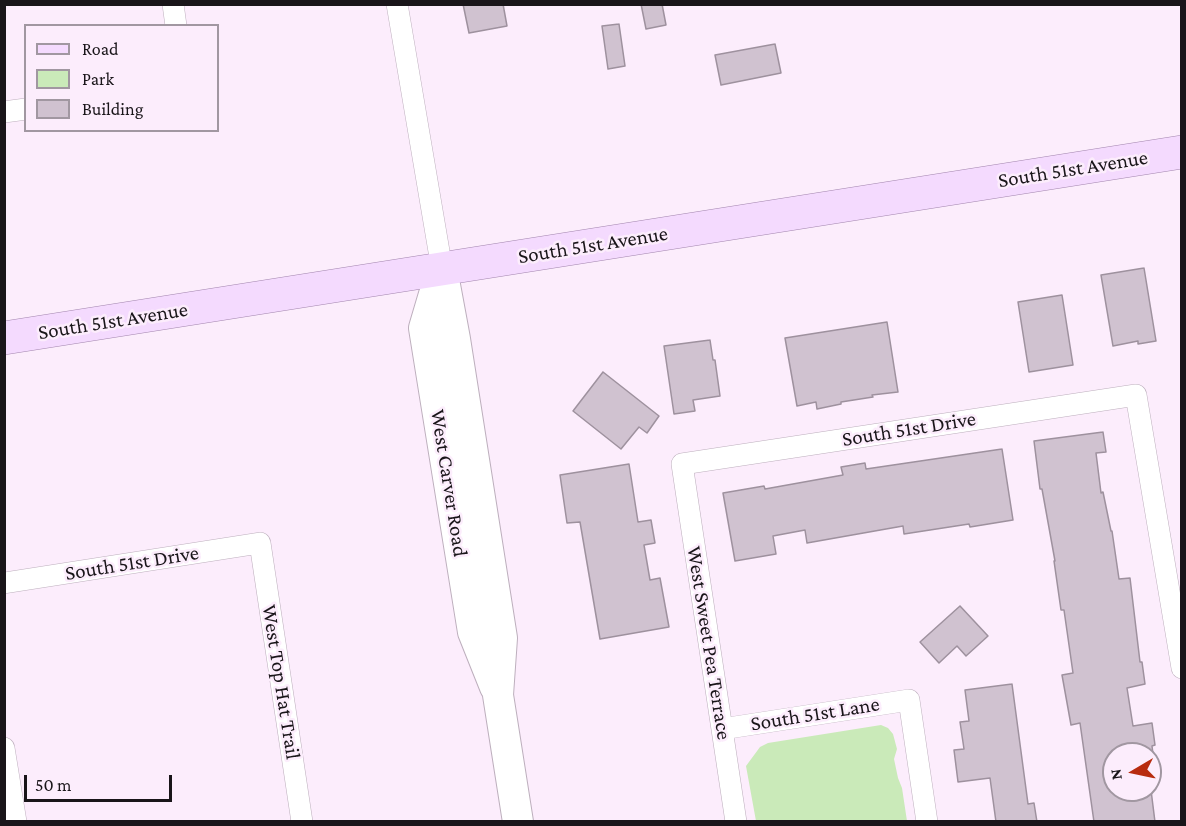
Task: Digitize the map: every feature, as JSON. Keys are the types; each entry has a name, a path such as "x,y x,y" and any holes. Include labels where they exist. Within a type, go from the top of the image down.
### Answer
{"main road":[{"name":"South 51st Avenue","path":"4,338 1182,152"}],"street":[{"path":"173,4 177,24"},
{"name":"West Carver Road","path":"397,4 455,339 501,638 498,695 518,822"},
{"path":"4,112 24,109"},
{"name":"South 51st Drive","path":"682,464 1136,395 1182,668"},
{"name":"West Sweet Pea Terrace","path":"682,464 736,822"},
{"name":"South 51st Drive","path":"4,584 260,543"},
{"name":"West Top Hat Trail","path":"260,543 302,822"},
{"name":"South 51st Lane","path":"722,729 909,700 927,822"},
{"path":"4,748 16,822"}],"green space":[{"path":"881,725 893,734 897,749 894,759 902,788 907,821 756,821 746,766 760,747 768,743"}],"building":[{"path":"463,4 503,4 507,26 469,33"},
{"path":"641,4 662,4 666,25 646,29"},
{"path":"619,24 625,66 608,69 602,26"},
{"path":"775,44 781,73 721,85 715,55"},
{"path":"1144,268 1156,341 1138,344 1138,341 1113,346 1101,275"},
{"path":"1062,295 1073,365 1029,372 1018,302"},
{"path":"887,322 898,392 872,395 873,397 841,402 841,404 817,409 816,402 797,406 785,338"},
{"path":"710,340 720,396 693,400 695,411 674,414 664,346"},
{"path":"603,372 659,416 647,433 639,427 621,449 573,411"},
{"path":"1103,432 1106,452 1096,453 1101,493 1103,492 1112,531 1119,579 1130,578 1140,662 1142,662 1145,684 1127,688 1133,726 1152,723 1155,742 1102,742 1102,802 1152,802 1155,822 1094,822 1080,723 1071,725 1062,675 1073,673 1064,610 1061,610 1055,561 1042,489 1040,489 1034,441"},
{"path":"1002,449 1013,520 904,534 903,526 807,543 805,530 773,536 776,554 735,561 723,493 764,486 765,489 843,475 841,467 865,463 866,469"},
{"path":"629,464 638,522 651,520 655,543 644,545 650,580 660,578 669,627 600,639 580,522 567,523 560,475"},
{"path":"960,606 988,636 966,656 957,646 939,663 920,642"},
{"path":"1012,684 1028,804 1034,803 1037,822 996,822 990,778 958,782 954,750 964,749 960,722 969,721 965,690"}]}
